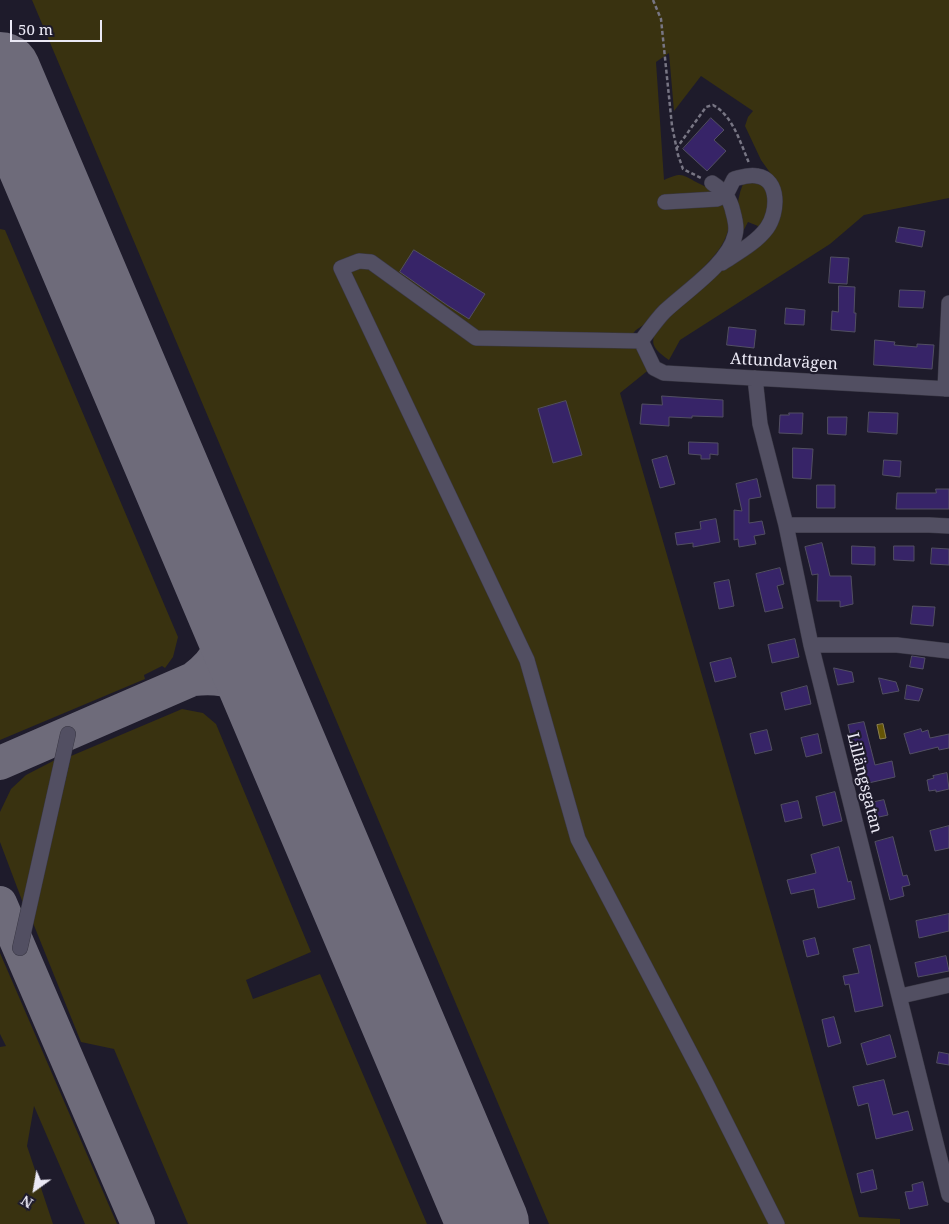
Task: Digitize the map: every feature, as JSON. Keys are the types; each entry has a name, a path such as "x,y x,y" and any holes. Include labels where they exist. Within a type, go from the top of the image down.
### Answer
{"street":[{"path":"665,202 717,199 726,194 734,179 747,176 767,180 773,189 775,203 774,215 769,226 748,246 714,268"},
{"path":"712,183 723,190 731,202 735,218 735,236 726,254 714,268 665,312 640,341 476,338 371,262 359,261 342,268 526,660 578,840 705,1081 777,1224"},
{"name":"Attundavägen","path":"640,341 654,368 664,373 947,389 949,303"},
{"name":"Lillängsgatan","path":"755,378 760,424 786,525 812,645 901,996 949,1195"},
{"path":"786,525 929,524 949,526"},
{"path":"812,645 897,645 949,651"},
{"path":"20,948 68,734"},
{"path":"901,996 949,985"}],"path":[{"path":"653,0 661,19 676,148 683,169 712,183"},
{"path":"676,148 706,107 713,104 721,109 730,120 754,176"}],"shaded area":[{"path":"32,0 949,0 949,198 864,215 830,244 680,340 669,360 658,352 653,340 660,323 773,225 782,210 776,181 761,160 745,126 748,117 753,111 701,76 674,111 669,53 656,62 664,180 681,175 717,193 725,202 729,215 729,228 719,250 701,270 633,334 629,344 636,348 651,368 620,393 859,1217 900,1219 900,1224 549,1224"},
{"path":"757,179 770,193 769,217 754,236 758,226 748,222 737,243 737,213 740,191 743,184"},
{"path":"0,229 5,230 178,637 173,657 165,668 162,666 144,675 145,679 0,740"},
{"path":"182,709 203,713 216,724 311,952 246,980 253,999 320,974 427,1224 188,1224 114,1049 81,1042 33,923 71,756"},
{"path":"883,724 886,738 880,739 877,725"},
{"path":"55,760 23,903 0,842 0,812 11,789 26,775"},
{"path":"0,953 117,1224 85,1224 34,1106 27,1146 53,1224 0,1224 0,1047 6,1046 0,1034"}],"building":[{"path":"711,118 724,130 714,140 726,151 707,171 683,149"},
{"path":"899,227 925,231 922,247 896,242"},
{"path":"414,250 485,294 469,319 400,272"},
{"path":"831,257 849,258 847,284 829,283"},
{"path":"839,286 855,287 855,332 831,330 832,311 838,312"},
{"path":"900,290 925,291 923,308 899,307"},
{"path":"786,308 805,310 804,325 785,324"},
{"path":"729,327 756,330 754,348 727,345"},
{"path":"875,340 895,342 894,345 917,347 917,344 934,345 932,369 874,365"},
{"path":"662,396 723,400 723,417 669,417 669,426 640,424 642,404 662,405"},
{"path":"566,401 582,455 553,463 538,409"},
{"path":"869,412 898,413 897,434 868,432"},
{"path":"789,413 803,413 802,434 779,433 780,415 789,415"},
{"path":"828,417 847,417 846,435 828,434"},
{"path":"689,442 718,443 718,455 710,454 710,459 701,459 701,455 689,454"},
{"path":"793,448 813,449 811,479 793,478"},
{"path":"667,456 675,484 660,488 652,460"},
{"path":"884,460 901,461 900,477 883,475"},
{"path":"757,479 761,497 749,499 749,523 762,521 765,534 754,536 756,544 739,547 738,539 734,540 734,510 742,511 736,484"},
{"path":"817,485 835,485 835,508 817,508"},
{"path":"936,489 949,489 949,509 896,509 897,493 936,493"},
{"path":"716,519 720,542 693,547 693,543 677,545 675,533 701,529 700,522"},
{"path":"822,543 830,576 851,576 853,604 840,607 840,601 817,601 818,574 812,575 805,547"},
{"path":"852,546 875,547 875,565 852,564"},
{"path":"894,546 914,546 914,561 894,560"},
{"path":"932,548 949,549 949,565 931,564"},
{"path":"780,568 784,584 777,586 783,608 765,612 756,574"},
{"path":"729,580 734,606 719,609 714,583"},
{"path":"913,606 935,607 933,626 911,624"},
{"path":"795,639 799,657 772,663 768,645"},
{"path":"912,656 925,658 923,669 910,667"},
{"path":"731,658 736,677 715,682 710,663"},
{"path":"834,668 852,672 854,682 838,685"},
{"path":"879,678 896,682 899,691 883,694"},
{"path":"907,685 923,689 919,701 905,699"},
{"path":"807,686 811,704 785,710 781,693"},
{"path":"864,722 875,765 892,761 895,777 864,784 858,755 855,756 848,725"},
{"path":"921,729 922,732 928,730 930,738 949,734 949,748 939,750 938,747 910,754 904,734"},
{"path":"767,730 772,750 755,754 750,734"},
{"path":"818,734 822,753 806,757 801,738"},
{"path":"947,773 949,789 936,792 936,790 929,791 927,780 934,778 933,776"},
{"path":"835,792 842,821 823,826 816,797"},
{"path":"884,800 888,815 870,819 866,804"},
{"path":"798,801 802,818 785,822 781,805"},
{"path":"949,826 949,848 935,851 930,831"},
{"path":"893,837 903,876 907,875 910,885 902,887 904,896 890,900 875,842"},
{"path":"839,847 848,882 851,881 855,899 818,908 814,889 791,894 787,880 816,873 811,855"},
{"path":"949,914 949,931 919,938 916,921"},
{"path":"815,938 819,954 807,957 803,941"},
{"path":"870,945 883,1006 855,1012 849,984 845,985 843,976 859,973 853,949"},
{"path":"946,956 949,971 918,977 915,963"},
{"path":"834,1017 841,1043 828,1047 822,1020"},
{"path":"890,1035 896,1057 867,1065 861,1044"},
{"path":"939,1052 949,1054 949,1065 937,1063"},
{"path":"884,1080 893,1115 908,1111 913,1130 876,1139 868,1103 858,1106 853,1087"},
{"path":"873,1170 877,1189 861,1193 857,1174"},
{"path":"923,1182 928,1205 909,1209 905,1192 913,1191 912,1185"}],"taxiway":[{"path":"0,763 193,679 211,663 217,654 223,636 224,602"},
{"path":"193,679 228,680 246,688 271,712"},
{"path":"0,903 138,1224"}],"runway":[{"path":"0,73 488,1224"}]}
